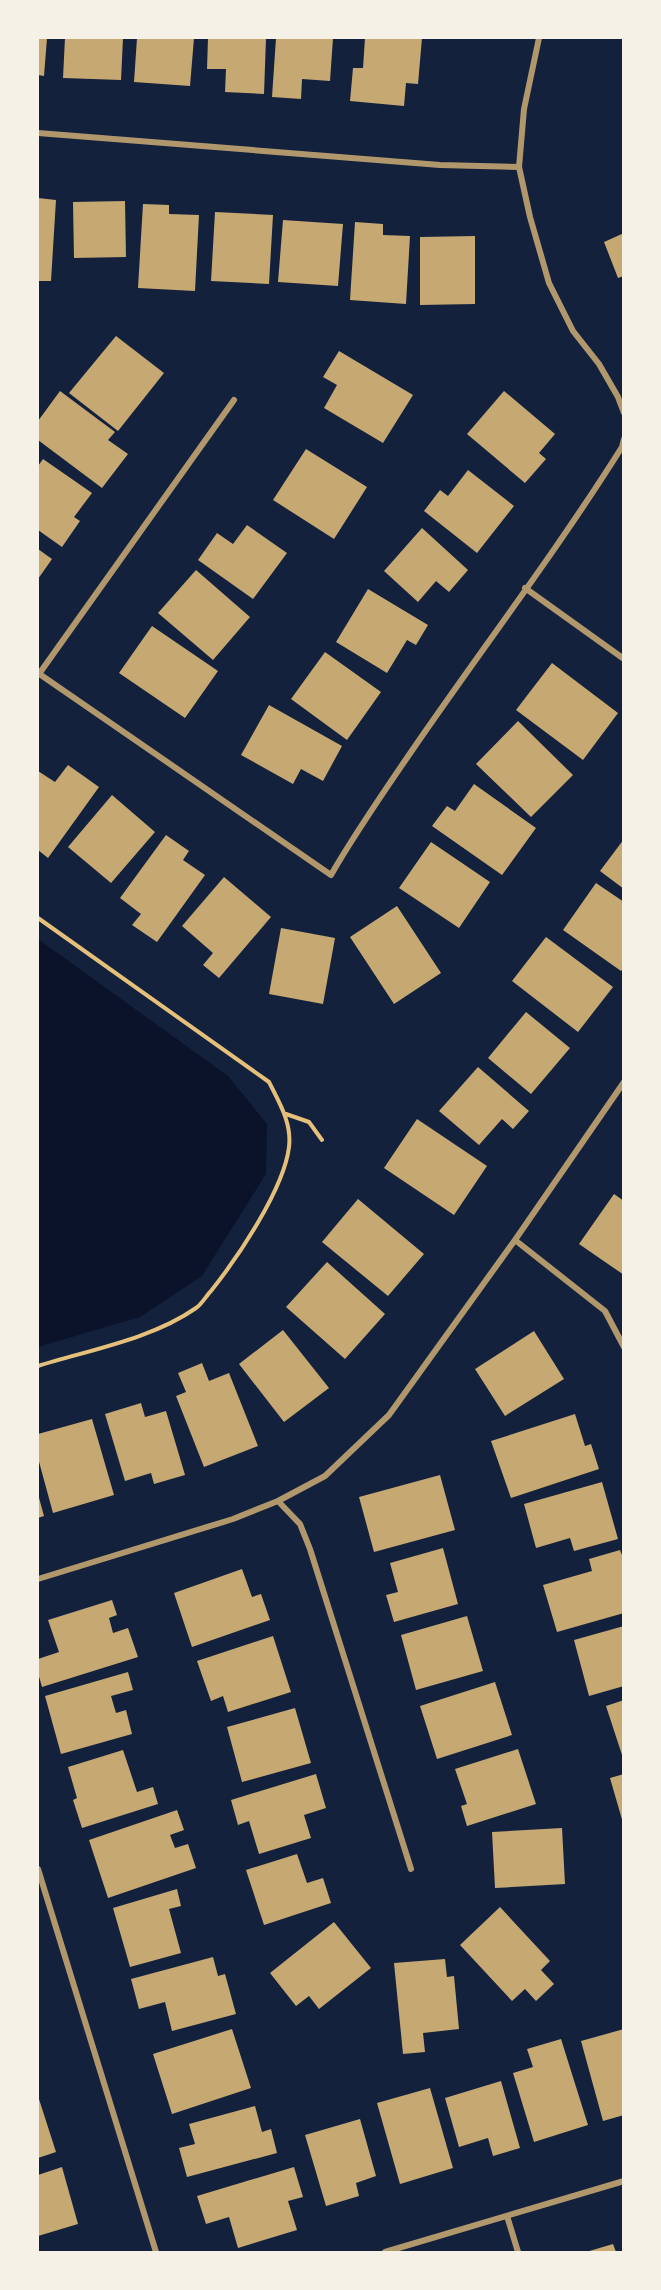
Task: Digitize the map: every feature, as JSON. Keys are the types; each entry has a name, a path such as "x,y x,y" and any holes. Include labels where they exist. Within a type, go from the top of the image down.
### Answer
{"street":[{"path":"539,38 524,109 519,166 530,217 549,283 573,331 599,364 624,412"},
{"path":"38,133 440,165 519,166"},
{"path":"234,400 38,674 331,875 351,840 525,588 576,520 622,447 624,439"},
{"path":"525,588 624,659"},
{"path":"38,1578 233,1519 278,1501 326,1476 389,1415 515,1240 624,1082"},
{"path":"515,1240 565,1277 605,1311 624,1347"},
{"path":"278,1501 300,1524 310,1549 411,1869"},
{"path":"38,1869 156,2253"},
{"path":"385,2253 624,2181"},
{"path":"507,2216 518,2253"}],"path":[{"path":"38,918 269,1082 286,1114 289,1146 279,1180 254,1226 226,1272 198,1307 154,1331 38,1366"},
{"path":"286,1114 309,1122 322,1140"}],"water":[{"path":"38,939 228,1076 267,1124 266,1174 202,1276 140,1317 38,1347"}],"building":[{"path":"38,38 47,38 44,76 38,75"},
{"path":"65,38 123,38 121,80 63,78"},
{"path":"137,38 194,38 190,86 134,82"},
{"path":"208,38 266,38 264,94 225,92 226,69 207,69"},
{"path":"276,38 333,38 330,81 302,79 301,99 272,97"},
{"path":"365,38 422,38 418,84 406,83 404,106 350,101 353,68 363,68"},
{"path":"38,198 56,200 51,281 38,281"},
{"path":"125,201 126,257 74,258 73,202"},
{"path":"143,204 169,205 169,214 199,215 195,291 138,288"},
{"path":"215,212 273,215 269,284 211,281"},
{"path":"283,220 343,224 338,286 278,282"},
{"path":"355,222 383,224 383,235 410,236 406,304 350,300"},
{"path":"624,233 624,276 618,278 604,242"},
{"path":"475,236 475,304 420,305 420,237"},
{"path":"116,336 164,373 118,431 69,393"},
{"path":"339,351 413,395 383,443 324,408 337,385 323,377"},
{"path":"60,391 115,432 108,440 128,454 102,488 38,440 38,421"},
{"path":"504,391 555,434 539,453 546,459 525,483 467,434"},
{"path":"306,449 367,487 334,539 273,500"},
{"path":"43,459 92,493 74,517 80,521 62,547 38,530 38,466"},
{"path":"468,470 514,506 477,553 424,511 440,490 448,496"},
{"path":"247,525 287,553 253,599 198,560 217,533 233,544"},
{"path":"422,528 468,570 449,592 436,581 418,602 384,571"},
{"path":"38,549 52,559 38,579"},
{"path":"196,570 250,617 213,660 158,613"},
{"path":"368,589 428,625 416,645 407,640 387,673 336,642"},
{"path":"152,626 218,671 185,718 119,673"},
{"path":"325,652 381,692 347,740 291,699"},
{"path":"552,663 618,713 583,760 516,710"},
{"path":"269,705 342,746 323,781 301,769 293,784 241,755"},
{"path":"518,721 573,775 531,817 476,764"},
{"path":"68,765 99,787 48,858 38,850 38,771 55,782"},
{"path":"474,784 536,828 502,875 432,826 447,806 455,811"},
{"path":"112,795 155,832 111,883 68,847"},
{"path":"166,835 189,851 183,860 205,875 157,942 132,925 141,914 120,898"},
{"path":"624,839 624,889 600,871"},
{"path":"431,842 490,882 459,928 399,888"},
{"path":"224,877 271,917 219,978 203,965 213,953 182,926"},
{"path":"596,883 624,902 624,967 621,971 563,930"},
{"path":"397,906 441,973 394,1004 350,937"},
{"path":"281,928 335,938 323,1004 269,994"},
{"path":"546,937 613,987 578,1032 512,981"},
{"path":"526,1012 570,1048 531,1094 488,1058"},
{"path":"478,1067 529,1111 513,1129 502,1119 479,1145 439,1111"},
{"path":"417,1119 487,1166 454,1215 384,1168"},
{"path":"614,1194 624,1201 624,1275 579,1244"},
{"path":"358,1199 424,1254 388,1296 322,1242"},
{"path":"327,1262 385,1314 345,1359 286,1307"},
{"path":"283,1330 329,1388 284,1422 239,1364"},
{"path":"534,1331 564,1379 505,1416 475,1369"},
{"path":"202,1363 209,1381 229,1373 258,1446 204,1467 176,1396 186,1392 178,1373"},
{"path":"141,1403 145,1417 166,1411 185,1475 154,1484 151,1473 125,1481 105,1414"},
{"path":"575,1414 585,1446 591,1444 599,1469 511,1498 491,1441"},
{"path":"92,1419 114,1495 53,1513 38,1458 38,1434"},
{"path":"440,1475 455,1530 374,1552 359,1497"},
{"path":"602,1482 618,1539 574,1551 570,1538 536,1548 524,1504"},
{"path":"38,1494 44,1516 38,1518"},
{"path":"443,1548 458,1604 394,1622 386,1595 398,1592 390,1563"},
{"path":"620,1550 624,1560 624,1613 557,1632 543,1585 592,1571 589,1559"},
{"path":"242,1569 252,1597 261,1594 270,1620 192,1647 174,1593"},
{"path":"112,1600 117,1615 109,1618 113,1633 128,1628 138,1657 42,1687 38,1673 38,1659 59,1652 48,1620"},
{"path":"467,1616 483,1671 416,1690 401,1635"},
{"path":"624,1626 624,1686 589,1696 574,1640"},
{"path":"273,1636 291,1692 228,1712 223,1696 211,1701 197,1661"},
{"path":"128,1672 133,1690 111,1696 116,1713 126,1710 132,1734 61,1754 45,1696"},
{"path":"495,1682 512,1735 437,1759 420,1706"},
{"path":"624,1700 624,1758 623,1758 606,1706"},
{"path":"295,1708 311,1763 242,1782 227,1727"},
{"path":"518,1749 536,1804 467,1826 461,1806 467,1804 455,1769"},
{"path":"123,1750 137,1792 153,1787 158,1804 82,1828 73,1800 77,1798 68,1767"},
{"path":"316,1774 326,1808 304,1815 311,1838 259,1854 249,1821 238,1825 231,1800"},
{"path":"624,1774 624,1823 623,1823 610,1778"},
{"path":"177,1810 184,1830 170,1835 175,1848 188,1844 196,1868 108,1898 89,1840"},
{"path":"562,1828 565,1884 495,1888 492,1832"},
{"path":"297,1854 307,1883 323,1878 331,1903 264,1925 246,1870"},
{"path":"177,1889 181,1906 169,1909 181,1953 130,1967 113,1908"},
{"path":"500,1907 550,1961 541,1970 554,1984 536,2001 525,1989 512,2001 460,1945"},
{"path":"334,1922 371,1968 319,2009 309,1996 296,2006 270,1973"},
{"path":"213,1957 218,1976 225,1974 236,2014 172,2031 165,2002 139,2009 131,1979"},
{"path":"445,1959 447,1977 454,1976 459,2029 423,2033 425,2052 403,2054 394,1963"},
{"path":"232,2029 251,2088 172,2114 153,2054"},
{"path":"624,2029 624,2115 603,2121 581,2041"},
{"path":"561,2039 588,2125 534,2142 513,2073 533,2067 527,2049"},
{"path":"501,2081 520,2148 493,2156 488,2138 459,2147 445,2098"},
{"path":"430,2088 453,2168 400,2184 377,2103"},
{"path":"38,2096 56,2152 38,2158"},
{"path":"255,2106 262,2132 271,2129 277,2153 187,2177 179,2148 195,2144 189,2124"},
{"path":"360,2119 376,2176 356,2183 359,2196 326,2206 305,2135"},
{"path":"62,2167 78,2224 38,2236 38,2175"},
{"path":"294,2167 303,2197 288,2201 297,2230 238,2248 229,2217 206,2224 197,2196"},
{"path":"613,2244 616,2252 586,2252"}]}
